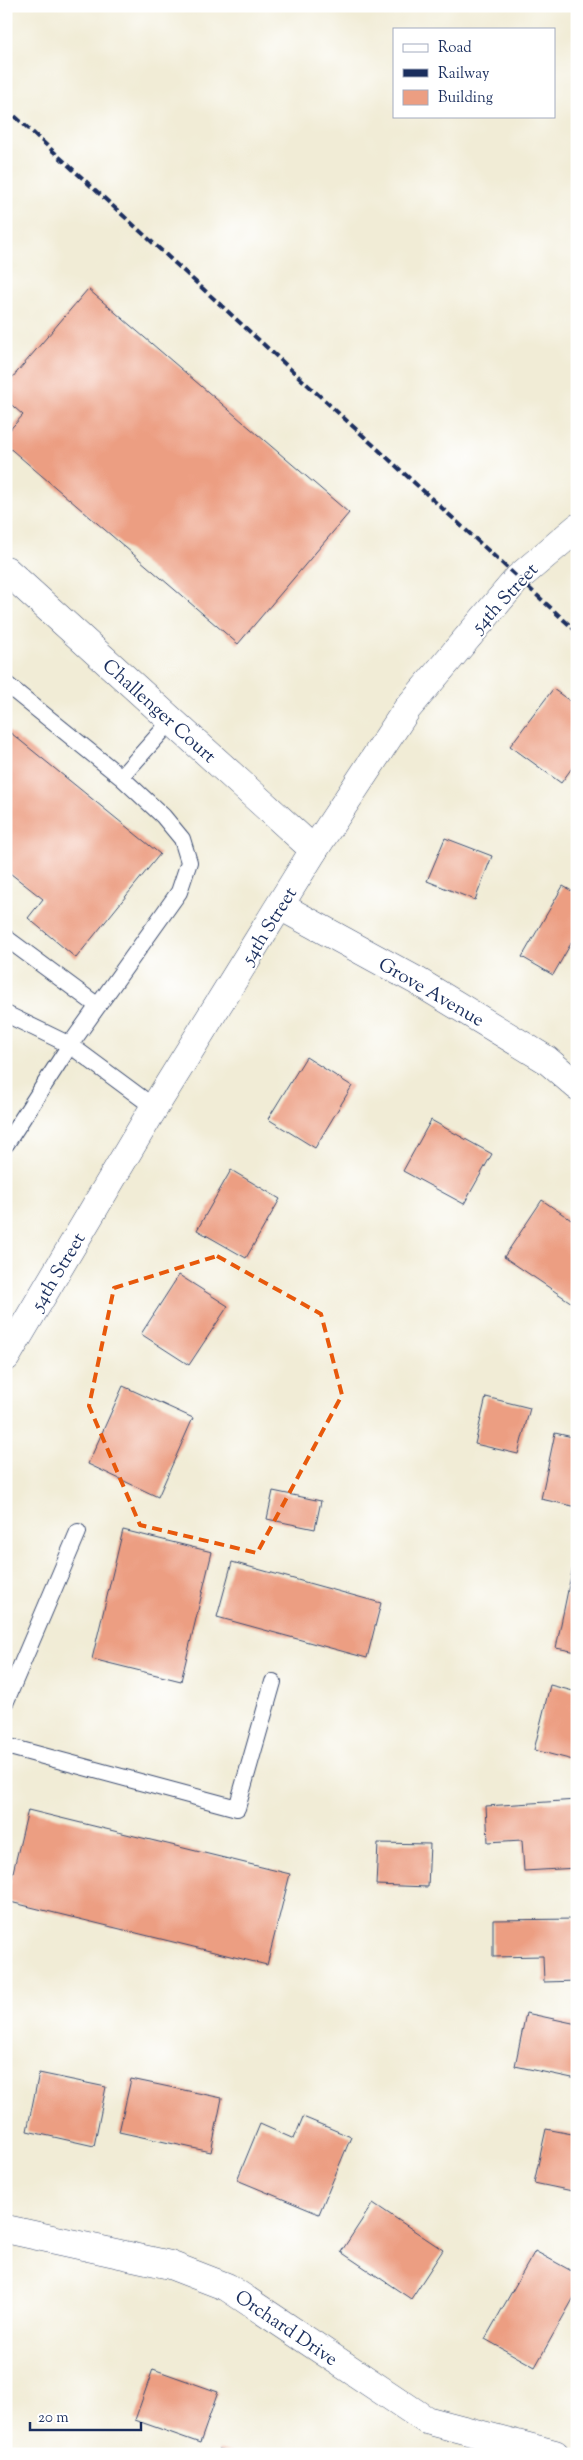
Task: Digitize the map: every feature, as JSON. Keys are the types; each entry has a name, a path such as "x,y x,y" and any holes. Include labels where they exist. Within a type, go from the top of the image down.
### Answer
{"street":[{"name":"54th Street","path":"6,1358 155,1108 314,850 407,709 518,578 577,528"},
{"name":"Challenger Court","path":"6,570 314,850"},
{"name":"Grove Avenue","path":"280,906 426,986 547,1060 577,1086"},
{"name":"Orchard Drive","path":"6,2229 170,2265 226,2287 426,2420 555,2454"}],"lane":[{"path":"6,684 121,777 163,816 182,839 189,862 178,892 70,1045 6,1144"},
{"path":"121,777 172,720"},
{"path":"6,938 98,1006"},
{"path":"6,1014 70,1045 155,1108"},
{"path":"6,1701 78,1532"},
{"path":"6,1746 236,1808 273,1682"}],"highlighted area":[{"path":"217,1256 321,1314 342,1395 257,1553 140,1525 89,1406 114,1288"}],"building":[{"path":"88,289 349,513 238,644 6,445 6,434 23,415 6,400 6,385"},
{"path":"553,689 577,706 577,761 561,783 510,746"},
{"path":"6,729 160,854 76,958 28,918 43,899 6,870"},
{"path":"445,838 492,856 475,900 427,881"},
{"path":"563,886 577,894 577,933 553,975 522,957"},
{"path":"306,1057 352,1086 315,1148 268,1119"},
{"path":"431,1120 492,1154 464,1204 403,1171"},
{"path":"231,1170 280,1199 246,1258 197,1230"},
{"path":"542,1200 577,1224 577,1295 572,1303 504,1257"},
{"path":"179,1275 228,1306 189,1365 141,1334"},
{"path":"123,1386 193,1418 158,1497 88,1464"},
{"path":"486,1397 530,1408 518,1454 475,1444"},
{"path":"555,1433 577,1438 577,1507 541,1499"},
{"path":"273,1491 321,1501 315,1529 267,1519"},
{"path":"123,1530 212,1552 181,1681 92,1659"},
{"path":"232,1562 381,1603 367,1658 217,1617"},
{"path":"573,1566 577,1567 577,1652 556,1648"},
{"path":"550,1685 577,1692 577,1761 534,1750"},
{"path":"577,1800 577,1868 524,1871 522,1840 488,1842 486,1806"},
{"path":"28,1810 290,1874 267,1965 6,1901"},
{"path":"378,1843 430,1844 428,1887 376,1885"},
{"path":"577,1919 577,1981 544,1982 543,1956 493,1957 493,1920"},
{"path":"526,2013 577,2024 577,2079 515,2066"},
{"path":"39,2073 106,2087 94,2146 27,2131"},
{"path":"131,2079 222,2098 211,2152 119,2132"},
{"path":"303,2117 351,2137 319,2214 237,2180 260,2124 294,2139"},
{"path":"546,2129 577,2135 577,2192 534,2183"},
{"path":"373,2203 443,2250 411,2299 341,2252"},
{"path":"535,2251 577,2274 577,2292 535,2367 485,2339"},
{"path":"153,2369 218,2392 200,2443 135,2420"},
{"path":"219,2449 234,2453 234,2454 218,2454"}],"railway":[{"path":"6,108 577,632"}]}
